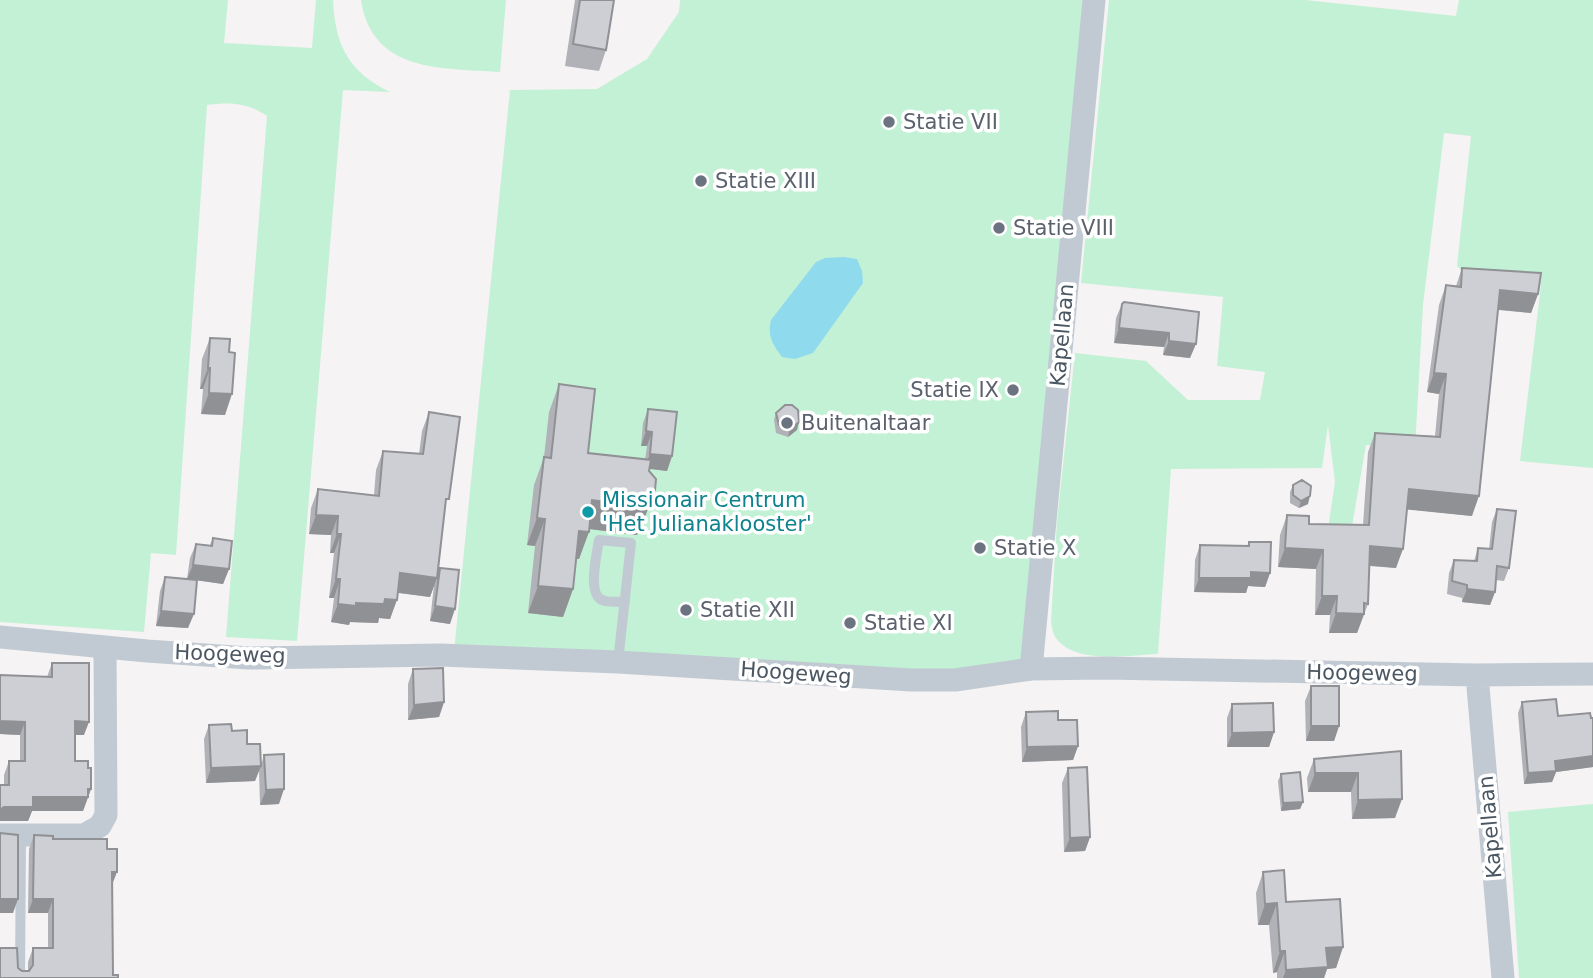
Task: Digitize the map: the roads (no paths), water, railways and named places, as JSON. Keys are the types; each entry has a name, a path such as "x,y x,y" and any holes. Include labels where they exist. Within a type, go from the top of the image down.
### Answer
{"street":[{"name":"Kapellaan","path":"1031,669 1094,0"},
{"name":"Hoogeweg","path":"0,637 249,658 440,655 618,662 911,680 955,680 1031,669 1106,668 1477,675 1593,674"},
{"path":"10,835 84,835 100,826 106,815 105,647"},
{"name":"Kapellaan","path":"1477,675 1503,978"}],"lane":[{"path":"618,662 625,602 631,543 598,540 594,579 596,596 602,600 625,602"},
{"path":"10,835 20,978"}],"water":[{"path":"825,258 857,259 863,283 813,353 795,359 782,357 772,340 771,320 816,262"}],"place":[{"name":"Statie VII","path":"889,122"},
{"name":"Statie XIII","path":"701,181"},
{"name":"Statie VIII","path":"999,228"},
{"name":"Statie IX","path":"1013,390"},
{"name":"Buitenaltaar","path":"787,423"},
{"name":"Missionair Centrum 'Het Julianaklooster'","path":"588,512"},
{"name":"Statie X","path":"980,548"},
{"name":"Statie XII","path":"686,610"},
{"name":"Statie XI","path":"850,623"}]}
